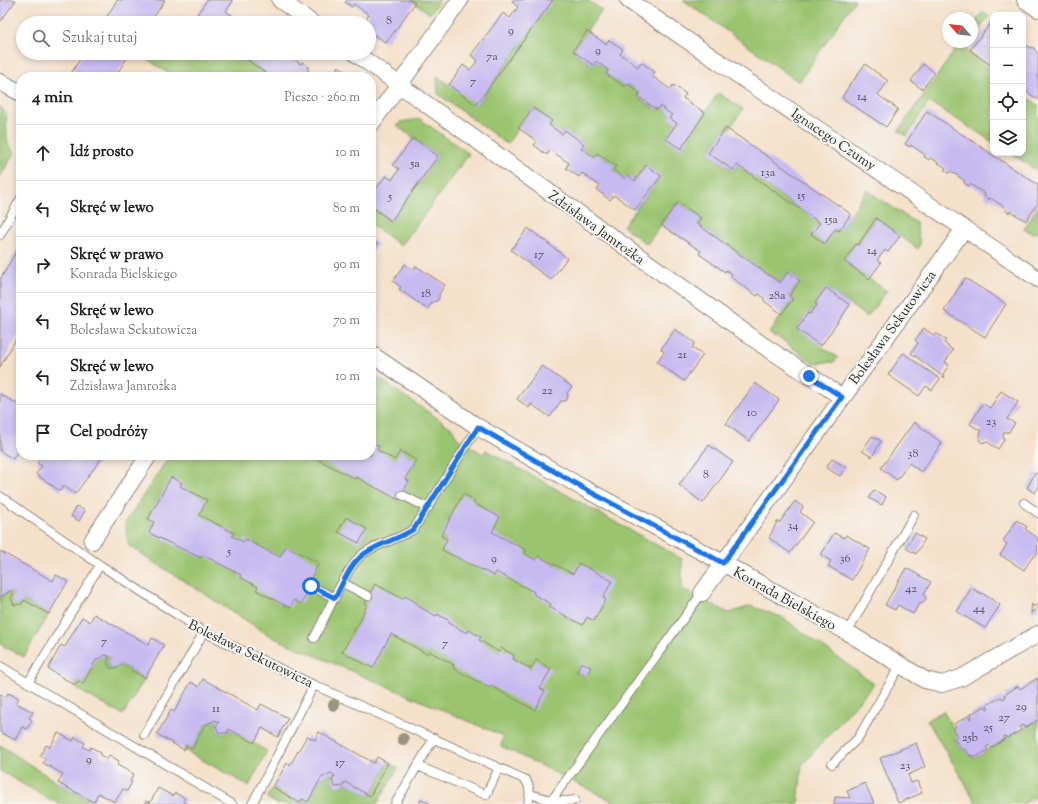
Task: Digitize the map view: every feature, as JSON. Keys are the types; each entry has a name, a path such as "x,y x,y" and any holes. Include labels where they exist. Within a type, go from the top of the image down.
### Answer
{"street":[{"path":"280,0 302,16"},
{"path":"376,117 460,0"},
{"name":"Ignacego Czumy","path":"628,0 1038,279"},
{"path":"1025,0 1038,9"},
{"name":"Zdzisława Jamrożka","path":"365,60 764,346 842,397"},
{"path":"0,82 16,90"},
{"name":"Bolesława Sekutowicza","path":"702,593 964,229"},
{"name":"Konrada Bielskiego","path":"376,357 478,427 583,488 847,632 900,666 926,680 942,684 961,678 1038,634"},
{"path":"92,541 146,460"}],"lane":[{"path":"0,235 16,207"},
{"path":"314,638 352,566 364,553 404,536 414,529 478,427"},
{"path":"402,495 428,508"},
{"name":"Bolesława Sekutowicza","path":"0,496 100,565 204,632 314,685 520,777 526,780 529,786 530,794"},
{"path":"1024,503 1038,513"},
{"path":"847,632 914,515"},
{"path":"28,683 100,565"},
{"path":"343,584 368,596"},
{"path":"311,586 335,598"},
{"path":"551,801 702,593"},
{"path":"144,735 204,632"},
{"path":"0,666 232,804"},
{"path":"832,764 858,738 900,666"},
{"path":"252,804 314,685"},
{"path":"395,804 434,738"},
{"path":"418,766 486,795 499,768"},
{"path":"528,804 530,794 551,801 564,802 575,800"}],"green space":[{"path":"411,0 440,0 430,14"},
{"path":"552,0 587,0 602,10 573,51 593,65 596,61 608,70 606,74 625,87 628,84 640,93 638,97 657,110 660,106 672,115 670,118 677,123 666,139 681,149 718,93 743,109 729,130 726,128 708,153 733,170 737,165 820,223 812,235 825,244 835,229 839,231 867,190 916,223 920,244 918,249 875,218 858,245 856,245 844,261 887,291 867,317 826,288 815,303 817,305 810,314 808,313 797,328 838,358 834,362 813,363 777,336 775,337 769,333 793,299 789,296 800,281 788,272 780,283 697,224 701,218 678,202 647,244 623,226 661,176 646,165 635,181 628,176 625,179 613,170 615,166 597,153 594,157 581,148 584,144 565,130 562,134 549,125 552,121 533,108 507,144 438,94 437,76 477,105"},
{"path":"683,0 855,0 799,82"},
{"path":"983,12 989,17 978,31 978,19"},
{"path":"957,48 966,48 965,49 990,69 990,140 929,102 907,136 898,131"},
{"path":"148,60 248,60 264,72 166,72"},
{"path":"1026,95 1038,105 1038,171 1015,156 1026,156"},
{"path":"0,106 6,114 7,141 14,153 0,177"},
{"path":"420,119 469,154 401,246 376,228 376,210 391,221 438,156 397,126 400,122"},
{"path":"1038,206 1038,233 1035,231 1033,234 1024,229"},
{"path":"376,376 453,429 457,438 483,454 486,450 682,559 682,589 729,613 751,606 782,617 874,684 802,765 798,804 618,804 501,746 503,736 272,637 129,546 125,523 167,460 376,460"},
{"path":"10,591 14,594 11,599 14,605 22,604 24,600 49,614 24,657 0,644 0,597"},
{"path":"106,655 110,657 107,662 110,668 117,668 120,664 145,678 123,715 78,690 75,685 78,681 83,684 96,660"},
{"path":"943,711 958,736 954,738 962,751 965,749 970,756 972,755 974,758 1038,720 1038,795 1023,804 977,804 927,720"},
{"path":"215,720 219,722 216,727 219,733 227,733 229,729 267,751 249,786 184,750 186,746 192,749 205,725"},
{"path":"0,745 58,783 97,804 58,804 0,771"},
{"path":"388,763 398,768 377,804 277,804 267,798 273,787 300,803 302,799 308,802 321,778 331,773 335,776 332,780 335,787 343,786 345,782 370,796"}],"building":[{"path":"0,0 16,0 1,21 0,21"},
{"path":"117,0 165,0 155,16 107,16"},
{"path":"207,0 233,1 226,11 233,16 196,16"},
{"path":"347,0 411,0 415,3 386,43 376,36 376,16 368,16 354,4 352,7 345,2"},
{"path":"513,0 553,0 476,105 449,85 463,65 470,70 478,60 471,55 503,13 510,18 518,7 512,2"},
{"path":"990,24 990,65 970,50 972,48 978,48 978,40"},
{"path":"587,31 606,44 609,40 623,49 620,54 638,67 641,62 655,72 652,76 670,89 673,85 686,94 683,98 705,113 681,149 666,139 677,123 669,118 672,115 660,106 657,110 638,96 640,93 628,84 625,87 606,74 608,70 596,61 593,65 573,51"},
{"path":"1026,45 1031,48 1033,47 1038,54 1038,100 1026,91"},
{"path":"80,60 126,60 118,72 72,72"},
{"path":"248,60 295,60 301,64 302,62 309,67 307,70 310,72 264,72"},
{"path":"865,64 888,81 878,95 898,109 886,127 842,98 851,82"},
{"path":"923,64 935,73 922,89 911,81"},
{"path":"338,66 346,72 335,72"},
{"path":"533,108 552,121 549,125 562,134 565,130 584,144 581,148 594,157 597,153 616,166 613,170 625,179 628,175 635,181 646,165 661,176 635,210 614,195 610,200 597,190 600,186 582,173 579,177 566,168 569,163 550,150 547,155 534,145 537,141 518,128"},
{"path":"927,111 990,153 990,156 994,156 1038,185 1038,203 1026,221 1010,211 1009,213 1004,209 1005,207 990,198 989,200 984,196 985,194 970,184 969,186 964,183 965,181 951,171 949,173 944,170 946,168 931,158 929,160 924,157 925,155 911,145 910,147 905,144"},
{"path":"726,128 851,214 839,231 835,229 825,244 811,234 820,223 737,165 733,170 708,153"},
{"path":"413,138 438,156 391,221 376,210 376,189 386,176 392,180 399,169 393,165"},
{"path":"678,202 701,218 697,224 780,283 788,272 800,281 789,296 793,299 782,314 764,301 764,298 759,294 757,296 731,277 732,274 726,270 725,272 699,254 701,251 661,225"},
{"path":"876,218 900,236 888,252 885,250 877,260 881,263 869,279 844,261 856,244 858,245"},
{"path":"528,228 567,258 551,280 511,250"},
{"path":"16,252 16,339 0,367 0,280"},
{"path":"405,264 413,270 416,266 445,285 439,294 437,301 433,302 427,309 399,289 401,287 393,281"},
{"path":"965,278 1006,304 985,337 944,311"},
{"path":"826,288 850,305 821,346 797,329 808,313 810,314 817,305 815,303"},
{"path":"924,328 934,336 936,333 946,340 944,343 953,350 945,362 949,365 943,374 945,378 911,353 918,343 915,340"},
{"path":"675,329 695,343 692,348 703,355 684,381 657,362 664,352 661,349"},
{"path":"903,353 940,379 932,390 926,386 919,396 888,375"},
{"path":"542,366 572,387 567,393 568,397 565,401 561,401 550,417 531,404 529,408 517,399"},
{"path":"755,383 779,400 749,441 726,424"},
{"path":"1001,391 1018,402 1007,419 1015,423 1009,432 1004,432 1004,440 998,449 986,441 983,443 979,440 981,431 970,424 983,403 990,408"},
{"path":"0,394 16,403 16,454 13,459 0,451"},
{"path":"914,422 942,443 921,472 909,463 897,480 881,468"},
{"path":"872,436 881,441 872,457 862,451"},
{"path":"376,444 379,446 377,450 395,460 400,451 416,460 405,479 409,481 399,500 356,477 355,479 319,460 376,460"},
{"path":"709,445 733,462 703,503 679,485"},
{"path":"832,459 846,467 840,476 826,468"},
{"path":"39,460 100,460 75,494 64,486 60,491 36,474 42,466 37,463"},
{"path":"1035,473 1038,475 1038,488 1035,493 1027,488"},
{"path":"171,477 182,483 180,486 207,500 199,515 234,533 232,536 243,542 245,539 280,557 286,546 319,563 310,580 313,582 301,604 294,600 290,608 256,590 258,587 240,577 241,575 203,555 201,558 149,533 154,522 148,519"},
{"path":"874,490 886,497 882,505 869,498"},
{"path":"463,494 475,500 473,503 500,517 492,532 526,550 525,554 536,560 538,556 573,574 579,563 612,581 603,598 606,599 594,621 587,617 583,625 549,607 551,604 533,594 534,592 496,572 494,576 442,550 447,539 441,536"},
{"path":"795,501 803,507 800,512 813,522 790,553 769,538 777,522 780,522"},
{"path":"77,506 85,511 79,521 71,516"},
{"path":"346,517 367,529 359,543 338,532"},
{"path":"1017,520 1027,527 1025,529 1038,538 1037,554 1031,559 1024,570 1000,555 1007,544 1003,541"},
{"path":"834,533 844,538 846,535 870,549 852,580 828,566 831,561 821,555"},
{"path":"915,533 925,539 916,554 906,548"},
{"path":"0,551 53,581 56,575 68,581 49,614 24,600 22,604 14,605 11,598 14,594 10,591 0,597"},
{"path":"906,568 931,582 924,594 926,598 923,603 919,604 913,614 898,605 895,610 885,605"},
{"path":"375,584 403,599 405,596 417,603 416,605 436,616 437,614 450,621 448,623 467,633 469,630 481,637 479,640 499,652 501,648 514,655 513,659 531,669 536,660 551,669 540,688 545,691 535,710 491,686 490,688 453,668 454,665 429,651 427,654 391,634 373,668 342,652 360,621 367,604 365,603"},
{"path":"971,588 982,593 1000,605 985,628 957,612"},
{"path":"1038,603 1038,608 1031,613 1032,604 1034,607"},
{"path":"94,614 149,645 152,638 164,645 145,678 120,664 118,668 110,668 107,662 110,657 106,655 96,660 83,684 78,681 75,685 48,669 61,645 65,647 82,617 90,622"},
{"path":"581,662 591,667 586,676 577,672"},
{"path":"1038,678 1038,720 1024,728 1023,725 1019,727 1021,730 1007,738 1005,736 1003,737 1005,739 991,748 989,745 986,747 988,750 974,758 972,755 970,756 965,749 963,751 954,738 958,736 953,729 956,727 954,724 968,716 970,719 972,717 971,714 985,706 987,709 989,708 987,705 1001,697 1003,699 1006,697 1004,695 1018,686 1020,689"},
{"path":"203,679 258,710 261,704 288,718 278,737 262,728 254,743 229,729 227,733 219,733 216,727 219,722 215,720 205,725 192,749 186,746 184,750 157,734 171,710 174,712 191,682 199,687"},
{"path":"8,693 19,698 16,703 33,712 29,718 32,720 27,729 22,727 15,740 0,732 0,694 6,697"},
{"path":"319,732 374,763 377,757 388,763 370,796 345,782 343,786 335,787 332,780 335,776 331,773 321,778 308,802 302,799 300,803 273,787 287,763 290,765 307,736 315,740"},
{"path":"58,733 73,741 75,737 85,743 83,747 89,750 91,747 107,759 109,755 119,761 117,765 134,774 127,791 123,789 115,802 98,793 94,802 58,783 63,774 43,763 46,759 40,756 46,745 50,747"},
{"path":"916,743 925,767 908,775 911,783 917,781 922,793 898,803 880,758"},
{"path":"865,783 874,804 834,804 835,797 850,798 847,791"},
{"path":"158,788 173,796 175,793 185,798 183,802 187,804 144,804 146,801 150,803"},
{"path":"421,799 431,804 419,804"}],"route":[{"path":"311,586 335,598 352,566 364,553 404,536 414,529 478,427 583,488 723,563 842,397 809,376"}]}
